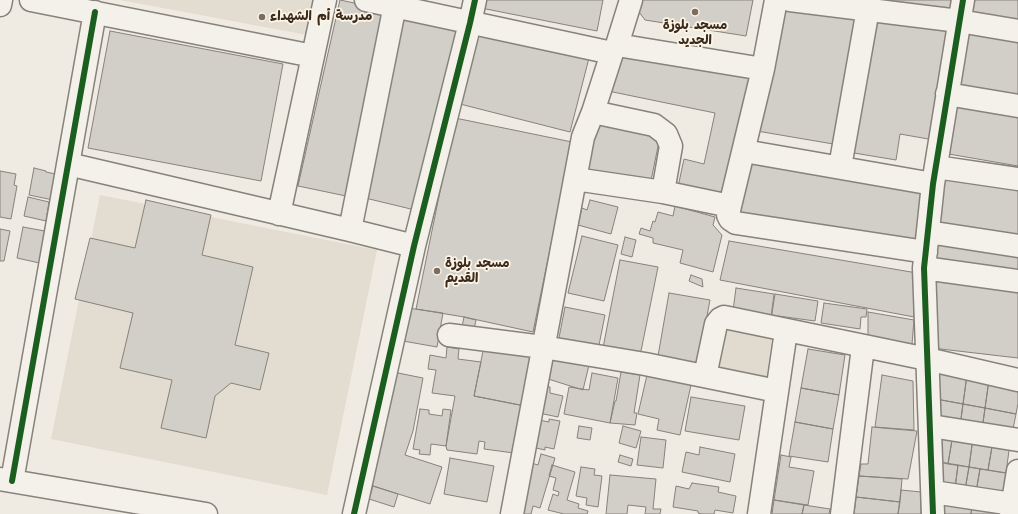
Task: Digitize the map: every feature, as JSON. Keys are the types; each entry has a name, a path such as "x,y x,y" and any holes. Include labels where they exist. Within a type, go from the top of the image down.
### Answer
{"street":[{"path":"0,5 1,0"},
{"path":"31,0 313,56"},
{"path":"279,214 325,0"},
{"path":"366,0 395,3 470,23 615,49 763,69"},
{"path":"354,514 414,246 475,0"},
{"path":"512,514 583,137 631,0"},
{"path":"776,0 763,69 728,215 730,219 736,223 926,251 1018,281"},
{"path":"790,0 1018,31"},
{"path":"933,514 926,251 934,175 963,0"},
{"path":"350,230 395,3"},
{"path":"840,167 868,10"},
{"path":"95,12 68,164 6,480 206,514"},
{"path":"947,94 1018,106"},
{"path":"593,112 654,125 666,134 671,146 663,192"},
{"path":"744,151 840,167 934,175 1018,179"},
{"path":"68,164 414,246"},
{"path":"575,179 663,192 730,206"},
{"path":"926,251 1018,246"},
{"path":"705,376 716,324 724,317 863,347 928,359 1018,380"},
{"path":"759,514 786,331"},
{"path":"449,335 544,347 645,364 777,391"},
{"path":"842,514 863,347"},
{"path":"931,426 1018,440"},
{"path":"933,492 1011,509 1018,471"}],"shaded area":[{"name":"مدرسة أم الشهداء","path":"120,0 315,0 307,35"},
{"path":"100,195 377,250 327,495 51,439"},
{"path":"726,327 772,337 766,379 718,370"}],"building":[{"path":"340,0 388,10 346,196 298,186"},
{"path":"483,0 603,0 597,31 481,8"},
{"name":"مسجد بلوزة الجديد","path":"634,0 753,0 746,36 645,20 633,4"},
{"path":"835,0 960,0 956,19"},
{"path":"973,0 1018,0 1018,27 970,20"},
{"path":"779,5 860,19 839,145 757,131"},
{"path":"871,12 953,26 934,140 900,134 896,160 848,152"},
{"path":"404,15 462,28 419,211 361,197"},
{"path":"965,28 1018,38 1018,102 953,90"},
{"path":"476,29 589,58 570,132 456,103"},
{"path":"110,31 283,64 261,181 88,148"},
{"path":"619,49 756,77 729,199 678,187 684,159 704,164 715,113 608,91"},
{"path":"953,99 1018,111 1018,166 943,153"},
{"path":"455,118 572,142 533,332 464,317 416,309"},
{"path":"596,118 661,132 649,190 583,176"},
{"path":"747,157 924,187 914,247 736,217"},
{"path":"34,168 60,175 53,200 29,195"},
{"path":"943,170 1018,183 1018,244 932,228"},
{"path":"0,171 16,174 14,185 17,186 11,219 0,217"},
{"path":"28,197 49,202 46,221 24,216"},
{"path":"146,200 211,215 202,255 253,267 235,345 269,353 260,390 231,383 215,396 206,438 161,428 172,380 120,368 133,313 75,299 90,238 135,248"},
{"path":"590,200 618,207 611,234 578,225 582,208 587,210"},
{"path":"675,206 715,217 713,225 722,235 713,272 680,263 683,250 653,243 653,238 639,234 641,228 650,231 658,212 673,216"},
{"path":"23,227 50,232 44,264 17,258"},
{"path":"0,229 10,231 4,261 0,261"},
{"path":"936,235 1018,248 1018,278 932,264"},
{"path":"582,236 618,245 604,301 568,293"},
{"path":"625,237 636,240 632,257 621,254"},
{"path":"729,241 917,273 914,317 720,280"},
{"path":"620,260 658,267 640,356 603,348"},
{"path":"691,275 702,279 703,287 689,281"},
{"path":"933,276 1018,291 1018,358 932,348"},
{"path":"736,288 774,294 771,317 733,311"},
{"path":"669,293 710,300 698,364 658,356"},
{"path":"775,294 818,301 815,321 778,316 776,327 770,326"},
{"path":"824,303 867,309 866,317 861,317 860,329 821,323"},
{"path":"565,307 605,315 598,350 558,343"},
{"path":"408,308 443,313 437,347 403,341"},
{"path":"868,312 914,320 912,344 868,336"},
{"path":"464,317 476,320 473,334 461,332"},
{"path":"485,341 536,351 525,406 474,396"},
{"path":"447,347 459,349 458,359 481,362 474,396 525,406 514,453 484,449 485,442 479,441 477,454 447,450 446,446 455,396 432,393 436,370 428,369 430,355 446,358"},
{"path":"808,349 845,355 839,395 801,388"},
{"path":"550,355 589,365 583,390 545,378"},
{"path":"935,369 967,375 963,404 936,399"},
{"path":"388,371 423,378 413,431 405,455 442,467 430,504 373,486 369,482"},
{"path":"621,372 640,375 634,413 637,413 635,425 610,423 616,401"},
{"path":"592,373 618,378 610,423 564,414 569,387 589,390"},
{"path":"647,375 691,385 680,435 657,430 659,419 638,414"},
{"path":"882,375 913,381 914,430 875,427"},
{"path":"967,375 989,380 985,408 963,404"},
{"path":"989,380 1018,386 1018,403 1016,414 985,408"},
{"path":"540,385 550,387 550,393 563,396 558,417 534,412"},
{"path":"801,388 839,395 833,429 795,422"},
{"path":"691,397 745,406 739,440 685,431"},
{"path":"936,399 963,404 960,426 938,423"},
{"path":"963,404 985,408 982,430 960,426"},
{"path":"985,408 1016,414 1012,434 982,430"},
{"path":"420,409 429,410 429,414 442,416 443,409 451,410 446,446 431,444 430,455 419,454 420,450 413,449"},
{"path":"534,419 549,422 549,419 560,421 554,449 545,447 545,450 527,446"},
{"path":"795,422 833,429 828,462 789,456"},
{"path":"579,426 592,428 590,440 577,438"},
{"path":"623,426 641,431 636,448 619,443"},
{"path":"872,427 917,431 908,479 859,476 861,464 868,464"},
{"path":"939,432 953,434 948,464 940,462"},
{"path":"953,434 973,438 969,467 948,464"},
{"path":"641,437 666,440 663,468 637,465"},
{"path":"973,438 993,441 988,470 969,467"},
{"path":"993,441 1010,443 1006,473 988,470"},
{"path":"700,447 735,454 730,482 682,472 686,452 699,455"},
{"path":"541,454 555,458 540,508 533,506 531,514 514,514 528,462 538,465"},
{"path":"620,455 633,459 631,466 618,462"},
{"path":"781,455 791,457 789,467 814,471 808,505 774,500"},
{"path":"450,458 494,466 487,502 444,494"},
{"path":"940,462 958,465 955,488 941,486"},
{"path":"552,465 575,472 567,500 579,504 578,508 588,511 587,514 564,514 548,510 553,494 558,496 559,492 553,490 556,478 549,476"},
{"path":"958,465 969,467 965,490 955,488"},
{"path":"581,467 595,469 594,475 602,476 598,507 586,505 587,498 576,496"},
{"path":"969,467 980,469 976,492 965,490"},
{"path":"980,469 1006,473 1003,496 976,492"},
{"path":"610,475 656,479 653,509 661,509 660,514 645,514 646,507 628,505 627,514 606,514"},
{"path":"859,476 902,479 900,502 856,497"},
{"path":"692,483 719,487 718,492 736,496 733,513 715,510 714,514 702,514 698,513 698,511 673,507 676,486 689,489"},
{"path":"373,486 398,494 394,507 369,499"},
{"path":"901,490 921,492 921,514 898,514"},
{"path":"856,497 900,502 898,514 854,514"},
{"path":"941,499 972,505 971,514 942,514"},
{"path":"774,500 804,505 802,514 772,514"},
{"path":"804,505 830,509 829,514 802,514"},
{"path":"972,505 1001,510 1001,514 971,514"}],"cycle path":[{"path":"354,514 414,246 475,0"},
{"path":"933,514 924,268 933,184 963,0"},
{"path":"12,481 95,12"}],"place":[{"name":"مسجد بلوزة الجديد","path":"695,12"},
{"name":"مدرسة أم الشهداء","path":"262,17"},
{"name":"مسجد بلوزة القديم","path":"437,271"}]}
